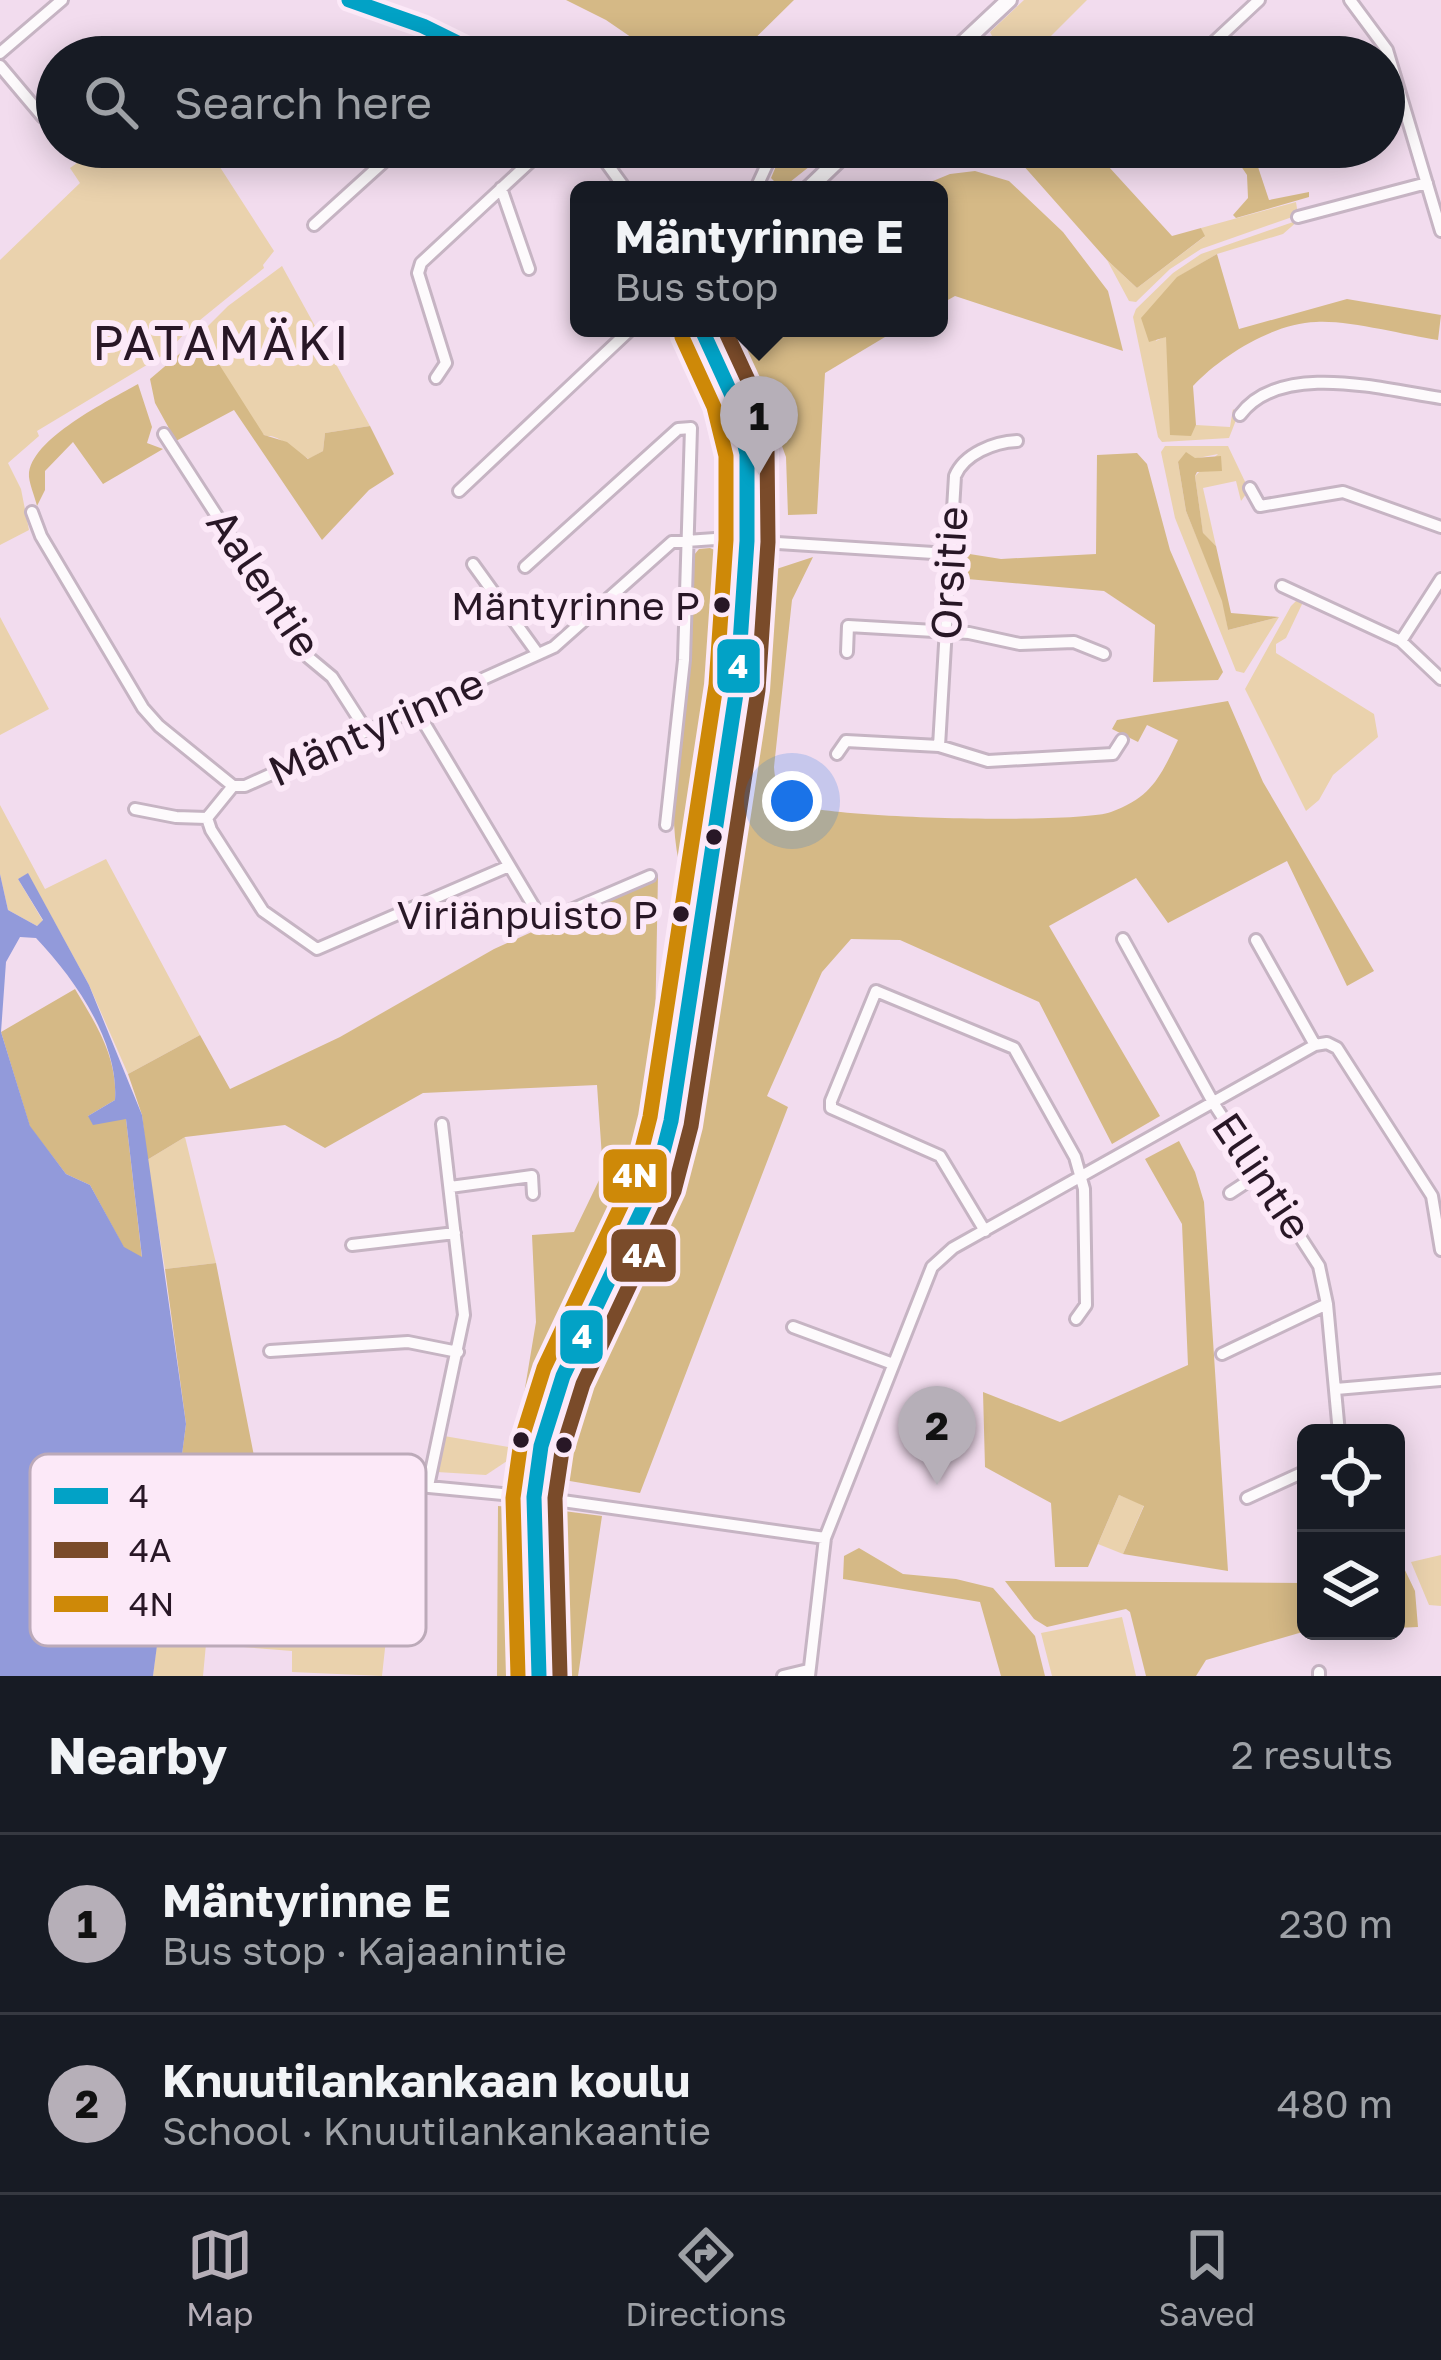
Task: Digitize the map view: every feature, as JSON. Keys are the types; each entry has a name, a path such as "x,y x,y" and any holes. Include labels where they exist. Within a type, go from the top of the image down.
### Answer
{"main road":[{"path":"970,36 1009,0"},
{"path":"539,1676 534,1497 542,1446 563,1376 655,1183 671,1120 737,687 747,541 747,454 734,400 705,337"},
{"path":"719,337 724,377"}],"street":[{"path":"0,52 62,0"},
{"path":"349,0 443,36"},
{"path":"1220,36 1259,0"},
{"path":"1350,0 1377,36"},
{"path":"0,66 36,109"},
{"path":"1405,110 1441,231"},
{"path":"314,225 376,168"},
{"path":"436,378 446,363 418,273 421,262 523,168"},
{"path":"1298,217 1427,183"},
{"path":"501,188 529,269"},
{"path":"459,491 622,337"},
{"path":"1240,415 1265,395 1318,381 1441,398"},
{"path":"525,567 678,429 691,428 683,660 666,825"},
{"name":"Aalentie","path":"164,434 308,657 332,677 366,730"},
{"name":"Orsitie","path":"939,746 954,481 960,464 1001,442 1017,441"},
{"path":"1250,488 1260,506 1323,492 1352,493 1441,526"},
{"name":"Mäntyrinne","path":"32,512 41,536 143,708 233,785 245,786 554,647 652,557 672,542 687,538"},
{"path":"687,538 949,554"},
{"path":"473,564 538,654"},
{"path":"1401,641 1441,579"},
{"path":"1282,586 1401,641 1441,679"},
{"path":"847,652 848,626 945,631 1020,644 1085,644 1104,654"},
{"path":"417,711 543,922 650,876"},
{"path":"837,754 846,741 939,746 988,761 1106,756 1122,740"},
{"path":"207,818 233,785"},
{"path":"135,809 207,818"},
{"path":"207,818 263,911 317,949 509,866"},
{"name":"Ellintie","path":"1123,939 1214,1104 1312,1251 1327,1304 1338,1424"},
{"path":"1256,940 1315,1046"},
{"path":"985,1231 940,1156 831,1108 876,991 1014,1048 1076,1157 1081,1178 1086,1202 1086,1305 1076,1319"},
{"path":"783,1676 808,1673 825,1538 932,1267 953,1248 1327,1042 1337,1048 1432,1196 1441,1250"},
{"path":"442,1124 464,1315 428,1486 825,1538"},
{"path":"1230,1193 1259,1174"},
{"path":"450,1187 532,1176 533,1194"},
{"path":"352,1245 454,1233"},
{"path":"1222,1354 1327,1304"},
{"path":"793,1327 893,1364"},
{"path":"270,1351 408,1342 458,1352"},
{"path":"1336,1389 1441,1380"},
{"path":"1247,1498 1297,1475"}],"shaded area":[{"path":"566,0 794,0 757,36 629,36"},
{"path":"1024,0 1087,0 1051,36 992,36 990,32"},
{"path":"70,168 221,168 274,251 264,268 165,354 37,431 39,436 8,463 21,489 29,530 0,545 0,260 80,183"},
{"path":"775,168 808,168 791,181 771,178"},
{"path":"1026,168 1110,168 1172,236 1201,228 1205,236 1137,288"},
{"path":"1242,168 1258,168 1269,200 1309,192 1309,197 1236,218 1233,215 1248,198"},
{"path":"975,171 1009,181 1063,232 1108,291 1123,351 955,296 948,300 948,181 933,181"},
{"path":"1296,202 1298,215 1201,249 1170,269 1136,302 1129,301 1107,260 1137,288 1204,237 1201,228"},
{"path":"1299,220 1283,234 1217,254 1178,277 1156,341 1166,336 1190,436 1196,425 1230,427 1233,409 1238,415 1229,438 1162,442 1133,317 1136,309 1201,254"},
{"path":"1217,254 1239,329 1347,299 1441,315 1438,340 1330,322 1283,328 1233,353 1193,386 1196,425 1191,436 1170,435 1166,337 1149,342 1141,318 1177,277"},
{"path":"282,266 370,426 325,433 323,451 309,459 263,434 213,363 184,350 228,306"},
{"path":"746,337 885,337 825,373 817,514 788,515 786,457"},
{"path":"184,350 217,361 264,435 287,442 308,459 323,451 325,433 370,426 394,474 369,490 322,540 234,410 176,441 155,403 150,379"},
{"path":"138,384 152,427 147,443 163,449 103,484 73,442 45,471 45,490 37,506 29,477 41,449 72,423"},
{"path":"1165,446 1228,446 1249,490 1241,501 1236,481 1203,488 1216,546 1203,534 1195,476 1218,454 1178,462 1186,511 1223,601 1228,630 1279,617 1244,673 1236,671 1175,518 1161,452"},
{"path":"1186,452 1195,458 1221,456 1222,471 1195,476 1203,533 1216,546 1231,613 1279,617 1228,630 1222,601 1186,511 1178,462"},
{"path":"1137,453 1147,464 1170,550 1223,672 1218,680 1153,682 1155,625 1104,591 956,578 957,552 1001,559 1096,554 1097,455"},
{"path":"710,548 719,552 731,637 718,745 692,866 679,863 674,796 689,670 694,555"},
{"path":"813,557 792,600 774,767 779,789 791,801 853,813 953,818 1052,818 1111,812 1136,800 1153,784 1178,740 1147,725 1138,742 1112,729 1117,720 1228,701 1263,782 1374,971 1347,986 1287,861 1168,923 1136,878 1049,926 1160,1116 1112,1144 1039,1002 900,940 851,939 822,972 767,1096 788,1107 640,1493 558,1479 579,1391 650,1222 687,1118 730,830 761,574"},
{"path":"1300,597 1304,600 1286,638 1276,644 1276,653 1374,714 1378,737 1333,775 1319,800 1306,811 1245,689"},
{"path":"0,617 49,709 0,735"},
{"path":"0,805 45,889 106,859 200,1035 128,1074 89,985 28,874 18,879 43,921 37,926 8,910 0,874"},
{"path":"658,875 654,1084 617,1221 542,1365 515,1448 536,1322 532,1235 574,1232 603,1172 597,1085 423,1093 325,1148 285,1125 185,1137 147,1160 142,1115 128,1074 200,1035 230,1089 340,1037 494,949"},
{"path":"75,989 104,1042 115,1085 115,1100 88,1116 126,1119 142,1258 124,1248 90,1185 66,1174 30,1127 1,1032"},
{"path":"185,1137 216,1263 165,1269 147,1160"},
{"path":"1179,1141 1204,1202 1228,1571 1123,1554 1144,1506 1119,1495 1088,1567 1055,1567 1051,1503 985,1467 983,1392 1060,1422 1188,1365 1182,1224 1145,1159"},
{"path":"216,1263 254,1454 182,1454 186,1424 165,1269"},
{"path":"444,1436 515,1448 513,1457 486,1475 437,1472"},
{"path":"1119,1495 1144,1505 1123,1554 1098,1544"},
{"path":"498,1506 524,1508 530,1676 497,1676"},
{"path":"556,1510 602,1516 578,1676 549,1676 548,1520"},
{"path":"859,1548 903,1574 993,1588 1035,1636 1045,1676 1001,1676 980,1602 843,1579 844,1556"},
{"path":"1441,1555 1441,1606 1429,1605 1411,1562"},
{"path":"1405,1570 1415,1591 1418,1627 1405,1628"},
{"path":"1005,1581 1297,1583 1297,1634 1206,1660 1196,1676 1146,1676 1126,1609 1047,1627 1034,1619"},
{"path":"1122,1617 1136,1676 1052,1676 1041,1633"},
{"path":"157,1646 206,1646 203,1676 153,1676"},
{"path":"231,1646 385,1646 382,1676 292,1672 292,1651"}],"water":[{"path":"28,873 89,985 142,1115 186,1424 182,1454 30,1454 30,1646 157,1646 153,1676 0,1676 0,874 8,910 37,926 43,920 18,879","holes":["20,937 36,938 92,1013 110,1056 115,1100 88,1116 93,1125 126,1119 142,1257 124,1247 90,1185 66,1174 30,1126 1,1032 6,962"]}],"transit line":[{"name":"4","path":"349,0 443,36"},
{"name":"4N","path":"518,1676 513,1498 521,1441 544,1368 635,1176 650,1117 716,685 726,540 726,456 714,407 682,337"},
{"name":"4","path":"539,1676 534,1497 541,1446 563,1376 655,1183 671,1121 737,687 747,541 747,454 734,400 705,337"},
{"name":"4A","path":"560,1675 555,1498 562,1451 583,1384 674,1191 691,1126 758,690 768,542 767,449 754,393 728,337"}],"place":[{"name":"Mäntyrinne E","path":"759,475"},
{"name":"Mäntyrinne P","path":"722,605"},
{"name":"Viriänpuisto P","path":"681,914"},
{"name":"Knuutilankankaan koulu","path":"937,1485"}],"district":[{"name":"PATAMÄKI","path":"222,343"}]}
